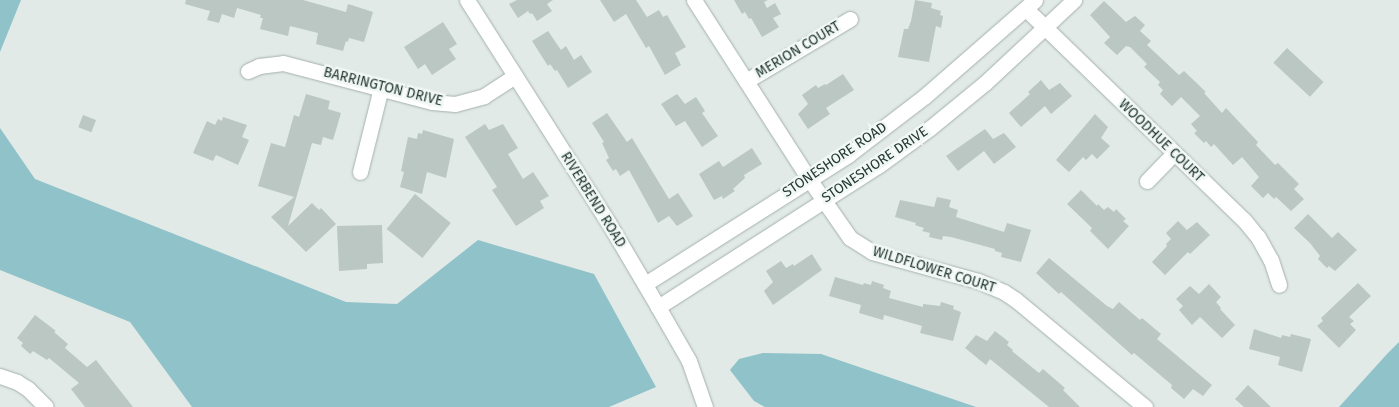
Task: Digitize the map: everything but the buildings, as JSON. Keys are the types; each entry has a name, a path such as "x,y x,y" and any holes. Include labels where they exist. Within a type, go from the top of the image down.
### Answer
{"street":[{"name":"RIVERBEND ROAD","path":"466,0 608,222 645,284 689,361 705,407"},
{"name":"WILDFLOWER COURT","path":"694,0 842,229 863,248 978,281 1016,300 1145,407"},
{"name":"STONESHORE DRIVE","path":"658,307 878,166 930,128 1046,29 1074,0"},
{"name":"WOODHUE COURT","path":"1031,5 1046,29 1244,220 1258,237 1271,260 1280,284"},
{"name":"STONESHORE ROAD","path":"645,284 848,155 924,96 1031,5"},
{"name":"MERION COURT","path":"746,81 850,19"},
{"name":"BARRINGTON DRIVE","path":"248,72 259,66 283,63 432,102 455,104 484,96 514,76"},
{"path":"360,172 381,88"},
{"path":"1147,181 1174,153"},
{"path":"0,376 28,389 46,407"}],"water":[{"path":"0,0 21,0 0,52"},
{"path":"0,128 35,179 346,302 397,304 478,240 594,274 656,387 609,407 192,407 130,322 0,270"},
{"path":"1399,342 1399,407 1339,407 1387,354"},
{"path":"763,353 821,354 976,407 765,407 754,401 730,370 739,359"}]}
